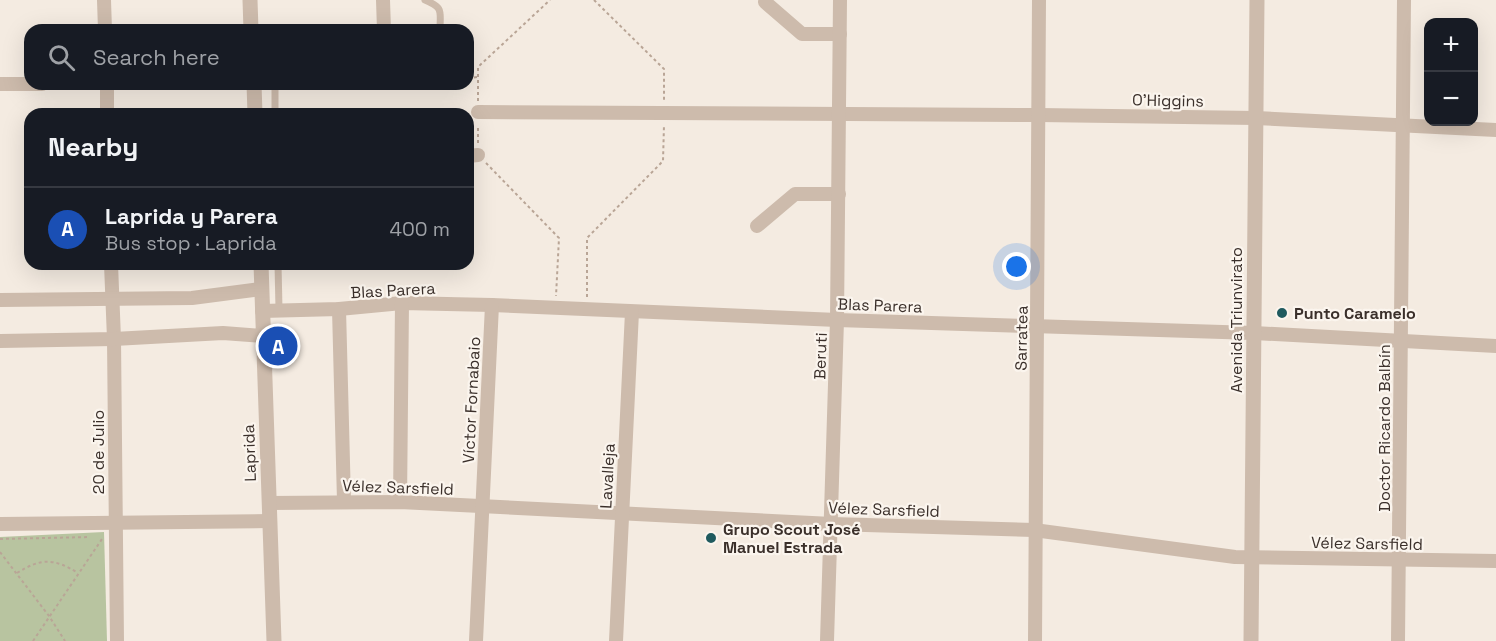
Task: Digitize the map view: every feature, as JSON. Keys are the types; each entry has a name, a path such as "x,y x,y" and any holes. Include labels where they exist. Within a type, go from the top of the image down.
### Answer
{"street":[{"path":"104,0 105,24"},
{"path":"250,0 251,24"},
{"path":"383,0 384,24"},
{"name":"Beruti","path":"827,641 837,320 840,0"},
{"name":"Sarratea","path":"1035,641 1039,0"},
{"name":"Avenida Triunvirato","path":"1251,641 1257,0"},
{"name":"Doctor Ricardo Balbín","path":"1398,641 1404,0"},
{"path":"765,2 802,34 840,34"},
{"path":"0,84 24,84"},
{"path":"107,90 107,108"},
{"path":"254,90 255,108"},
{"name":"O'Higgins","path":"478,112 1256,118 1496,130"},
{"path":"757,226 795,194 839,194"},
{"name":"20 de Julio","path":"111,270 117,641"},
{"name":"Laprida","path":"261,270 274,641"},
{"path":"0,300 192,297 261,289"},
{"path":"400,502 402,303"},
{"name":"Blas Parera","path":"262,310 339,309 402,303 492,305 837,320 1254,333 1496,346"},
{"name":"Víctor Fornabaio","path":"476,641 492,305"},
{"path":"339,309 344,501"},
{"name":"Lavalleja","path":"616,641 632,312"},
{"path":"0,341 114,339 223,333 263,336"},
{"name":"Vélez Sarsfield","path":"269,503 400,502 832,524 1034,530 1253,558 1496,561"},
{"path":"0,524 270,521"}],"lane":[{"path":"425,0 437,4 440,24"},
{"path":"275,90 275,108"},
{"path":"278,270 279,309"}],"path":[{"path":"474,146 478,112 478,67 550,0"},
{"path":"587,297 587,237 663,161 664,69 594,0"},
{"path":"474,77 478,77"},
{"path":"474,156 559,238 556,296"},
{"path":"0,540 104,537"},
{"path":"104,537 104,548"},
{"path":"33,641 104,537"},
{"path":"0,552 49,616 65,641"},
{"path":"16,573 29,565 55,562 78,573"}],"green space":[{"path":"104,532 107,641 0,641 0,537"}],"place":[{"name":"Punto Caramelo","path":"1282,313"},
{"name":"Laprida y Parera","path":"278,346"},
{"name":"Grupo Scout José Manuel Estrada","path":"711,538"}]}
